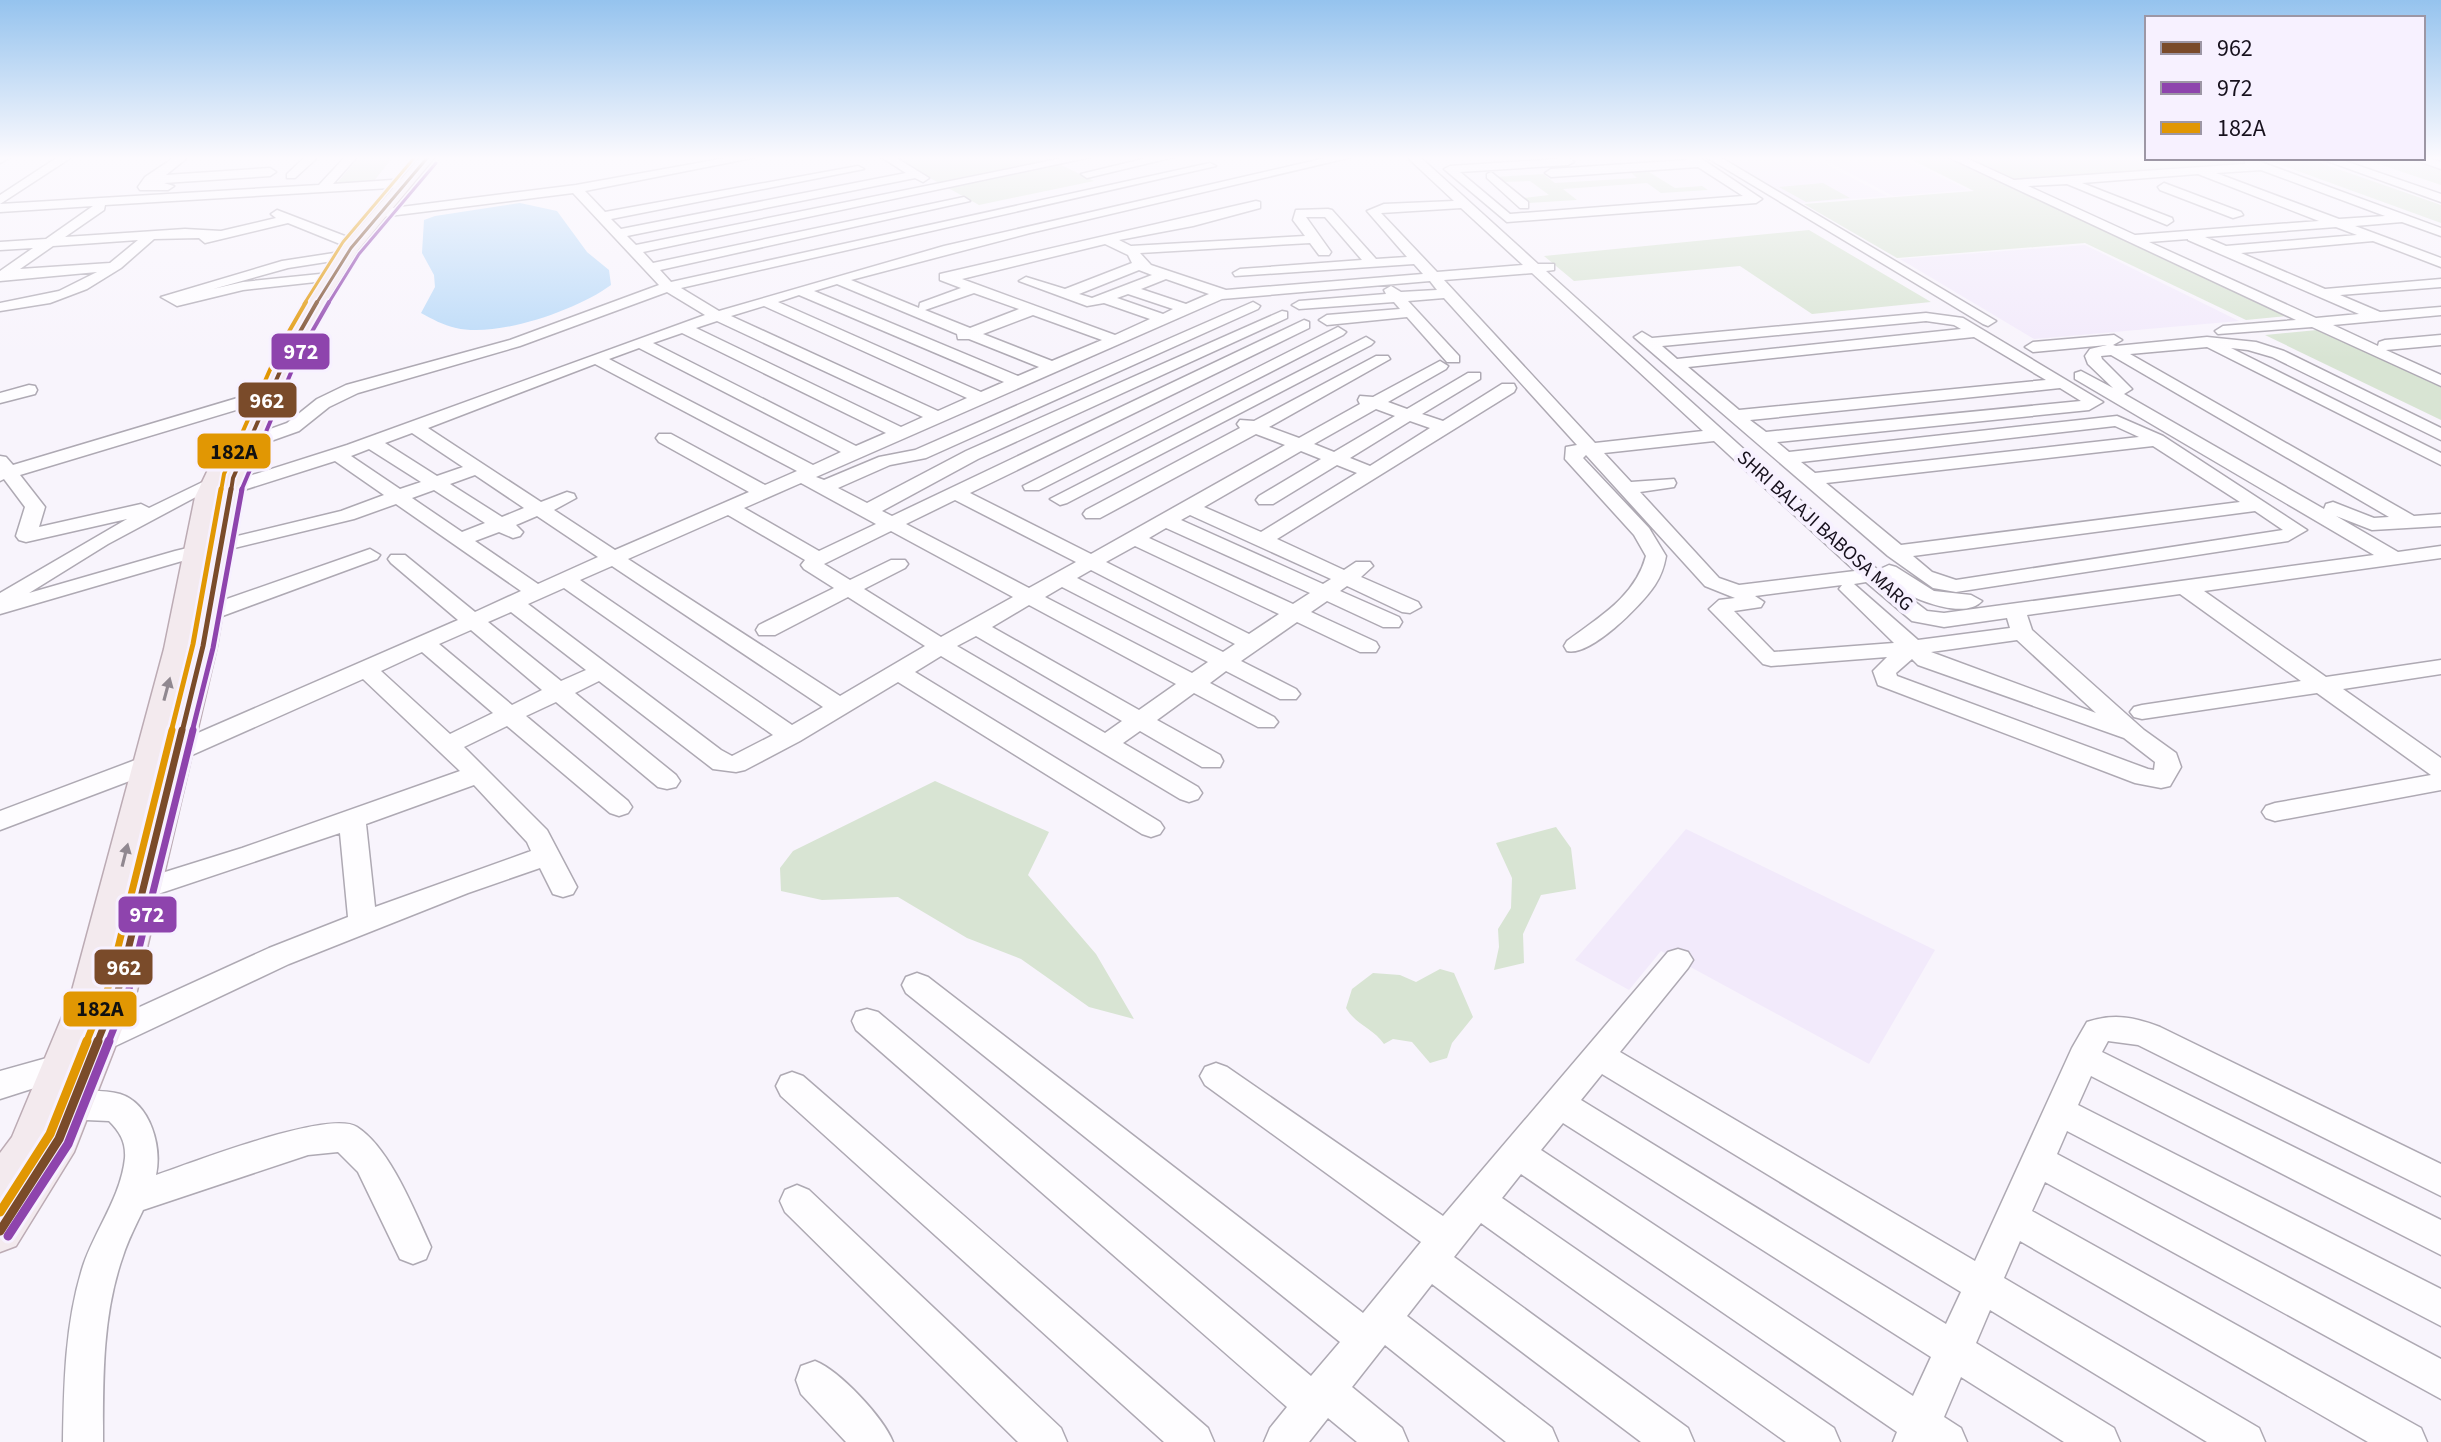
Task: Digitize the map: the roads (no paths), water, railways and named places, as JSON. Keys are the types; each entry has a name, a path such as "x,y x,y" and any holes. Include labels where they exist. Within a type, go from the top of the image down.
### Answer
{"main road":[{"path":"222,485 248,443 275,352 320,278 363,224"},
{"path":"0,1188 59,1105 98,1040 118,991 143,889 178,649 208,549 222,485 261,397 320,297 369,224"},
{"path":"0,1231 59,1139 61,1067 89,998 209,613 208,549"}],"street":[{"path":"1,276 76,224"},
{"path":"1,276 125,258 257,224"},
{"path":"296,224 340,249"},
{"path":"611,224 668,287 718,316 937,417"},
{"path":"618,234 666,224"},
{"path":"634,250 757,224"},
{"path":"808,224 875,270"},
{"path":"649,268 855,224"},
{"path":"248,443 293,427 323,403 352,389 515,343 668,287 841,247 967,224"},
{"path":"683,295 856,257 976,224"},
{"path":"1010,224 1069,248"},
{"path":"261,397 3,469 35,507 26,536 172,502 335,453 639,342 764,301 1050,224"},
{"path":"947,278 1106,239 1181,224"},
{"path":"1197,224 1210,232 1248,290"},
{"path":"1302,224 1324,252"},
{"path":"1338,224 1372,263"},
{"path":"1385,224 1712,582 1728,591 1750,591 1877,580"},
{"path":"1496,226 1508,224"},
{"path":"1824,224 2137,410 2348,516 2372,524 2441,520"},
{"path":"2099,224 2441,381"},
{"path":"2103,226 2122,224"},
{"path":"2131,239 2323,224"},
{"path":"2342,224 2441,263"},
{"name":"SHRI BALAJI BABOSA MARG","path":"1496,226 1911,611 1931,619 2018,622 2183,586 2441,552"},
{"path":"0,246 199,233 220,235"},
{"path":"2188,235 2378,317"},
{"path":"0,307 58,297 87,285 150,236"},
{"path":"2223,250 2377,238"},
{"path":"1106,239 1135,254 1139,264 1224,294"},
{"path":"1066,294 1139,264 1314,239"},
{"path":"320,278 243,286 181,302 168,297 340,249"},
{"path":"2412,252 2441,249"},
{"path":"1128,250 1361,250"},
{"path":"0,259 125,258"},
{"path":"916,259 947,278 1115,340"},
{"path":"813,479 856,453 907,430 1224,294 1372,263 1417,260"},
{"path":"0,821 162,759 765,493 914,456 1184,336 1248,290 1542,267"},
{"name":"SHRI BALAJI BABOSA MARG","path":"1542,267 1640,339 1771,450 1909,588 1943,602 2441,539"},
{"path":"1026,281 1089,303 1164,275"},
{"path":"925,306 1006,278"},
{"path":"838,280 1052,367"},
{"path":"515,604 712,756 729,765 791,736 940,647 1446,362 1412,312 1381,280"},
{"path":"2322,292 2441,283"},
{"path":"0,291 87,285"},
{"path":"1128,289 1186,309"},
{"path":"801,291 1018,382"},
{"path":"1299,305 1448,293"},
{"path":"1105,299 1184,336 1443,427"},
{"path":"764,301 1209,496"},
{"path":"816,325 886,301"},
{"path":"1640,339 1965,307"},
{"path":"898,362 1031,310"},
{"path":"2033,347 2441,311"},
{"path":"1032,486 1270,367 1332,326 1412,312"},
{"path":"868,510 972,455 1282,315"},
{"path":"1640,339 1926,317 1958,321 2094,404 1771,450"},
{"path":"2334,332 2441,320"},
{"path":"1189,793 940,647 811,565 1304,325"},
{"path":"683,328 907,430 945,442 1368,647"},
{"path":"2249,329 2441,423"},
{"path":"2353,330 2441,370"},
{"path":"1673,364 1977,332"},
{"path":"2190,334 2441,460"},
{"path":"1640,339 1735,416 1771,450 1813,479 1932,581 1956,586 2296,533 2292,525 2134,426 2110,421 1771,450"},
{"path":"2385,345 2441,340"},
{"path":"639,342 856,453"},
{"path":"1060,499 1366,342"},
{"path":"2394,558 2131,395 2109,377 2093,356 2096,352 2111,349 2207,342 2242,343 2278,354 2441,435"},
{"path":"2111,349 2413,523"},
{"path":"1075,357 1370,472"},
{"path":"595,358 868,510 1266,722"},
{"path":"1093,514 1382,359"},
{"path":"1266,500 1474,376"},
{"path":"1735,416 2064,383"},
{"path":"1262,540 1508,388"},
{"path":"0,398 29,390"},
{"path":"1771,450 2137,410"},
{"path":"413,426 840,707"},
{"path":"2191,435 2245,428"},
{"path":"1575,646 1650,581 1656,556 1642,532 1571,455 1578,449 1718,435"},
{"path":"665,438 765,493"},
{"path":"1813,479 2157,440"},
{"path":"369,441 507,528"},
{"path":"335,453 537,593"},
{"path":"0,608 208,549 347,515 477,468"},
{"path":"1628,488 1667,483"},
{"path":"1229,484 1300,515"},
{"path":"955,493 1250,643"},
{"path":"460,540 507,528 541,508 567,498"},
{"path":"0,601 172,502"},
{"path":"1895,552 2259,505"},
{"path":"1189,507 1262,540 1354,572 1410,607"},
{"path":"730,508 818,559"},
{"path":"1165,520 1391,622"},
{"path":"209,613 370,555"},
{"path":"398,559 667,781"},
{"path":"767,630 898,564"},
{"path":"1105,744 1354,572"},
{"path":"1062,579 1288,694"},
{"path":"566,580 791,736"},
{"path":"1877,580 1850,589 1727,605 1720,609 1771,659 1911,648 2018,622 2138,724 2167,759 2168,767 2161,780 2144,777 1886,680 1884,671 1911,648"},
{"path":"2183,586 2325,684 2441,770"},
{"path":"1850,589 1926,660 1946,669 2138,724 2325,684 2441,667"},
{"path":"976,627 1211,761"},
{"path":"424,643 619,807"},
{"path":"366,670 478,774 538,837 563,887"},
{"path":"447,745 601,671"},
{"path":"899,672 1151,828"},
{"path":"143,889 478,774"},
{"path":"2275,812 2441,782"},
{"path":"352,819 363,923"},
{"path":"98,1040 279,956 549,855"},
{"path":"1284,1442 1438,1249 1678,960"},
{"path":"917,985 1374,1329 1538,1442"},
{"path":"867,1021 1320,1397 1388,1442"},
{"path":"1517,1153 1927,1436 1955,1352 2083,1057 2098,1031 2110,1027 2127,1028 2149,1036 2441,1181"},
{"path":"1599,1056 2245,1442"},
{"path":"2083,1057 2441,1238"},
{"path":"0,1085 61,1067"},
{"path":"1216,1076 1438,1249 1674,1442"},
{"path":"792,1086 1194,1442"},
{"path":"1559,1103 2100,1442"},
{"path":"59,1105 116,1107 137,1130 142,1150 132,1198 108,1246 95,1293 83,1382 83,1442"},
{"path":"2059,1111 2441,1308"},
{"path":"132,1198 308,1140 345,1137 370,1161 413,1247"},
{"path":"2038,1161 2441,1380"},
{"path":"797,1201 1047,1442"},
{"path":"1478,1201 1820,1442"},
{"path":"2013,1219 2407,1442"},
{"path":"815,1380 873,1442"}],"water":[{"path":"424,224 567,224 587,252 609,270 611,285 578,304 536,320 493,329 456,328 421,313 435,287 434,275 422,253"}]}
